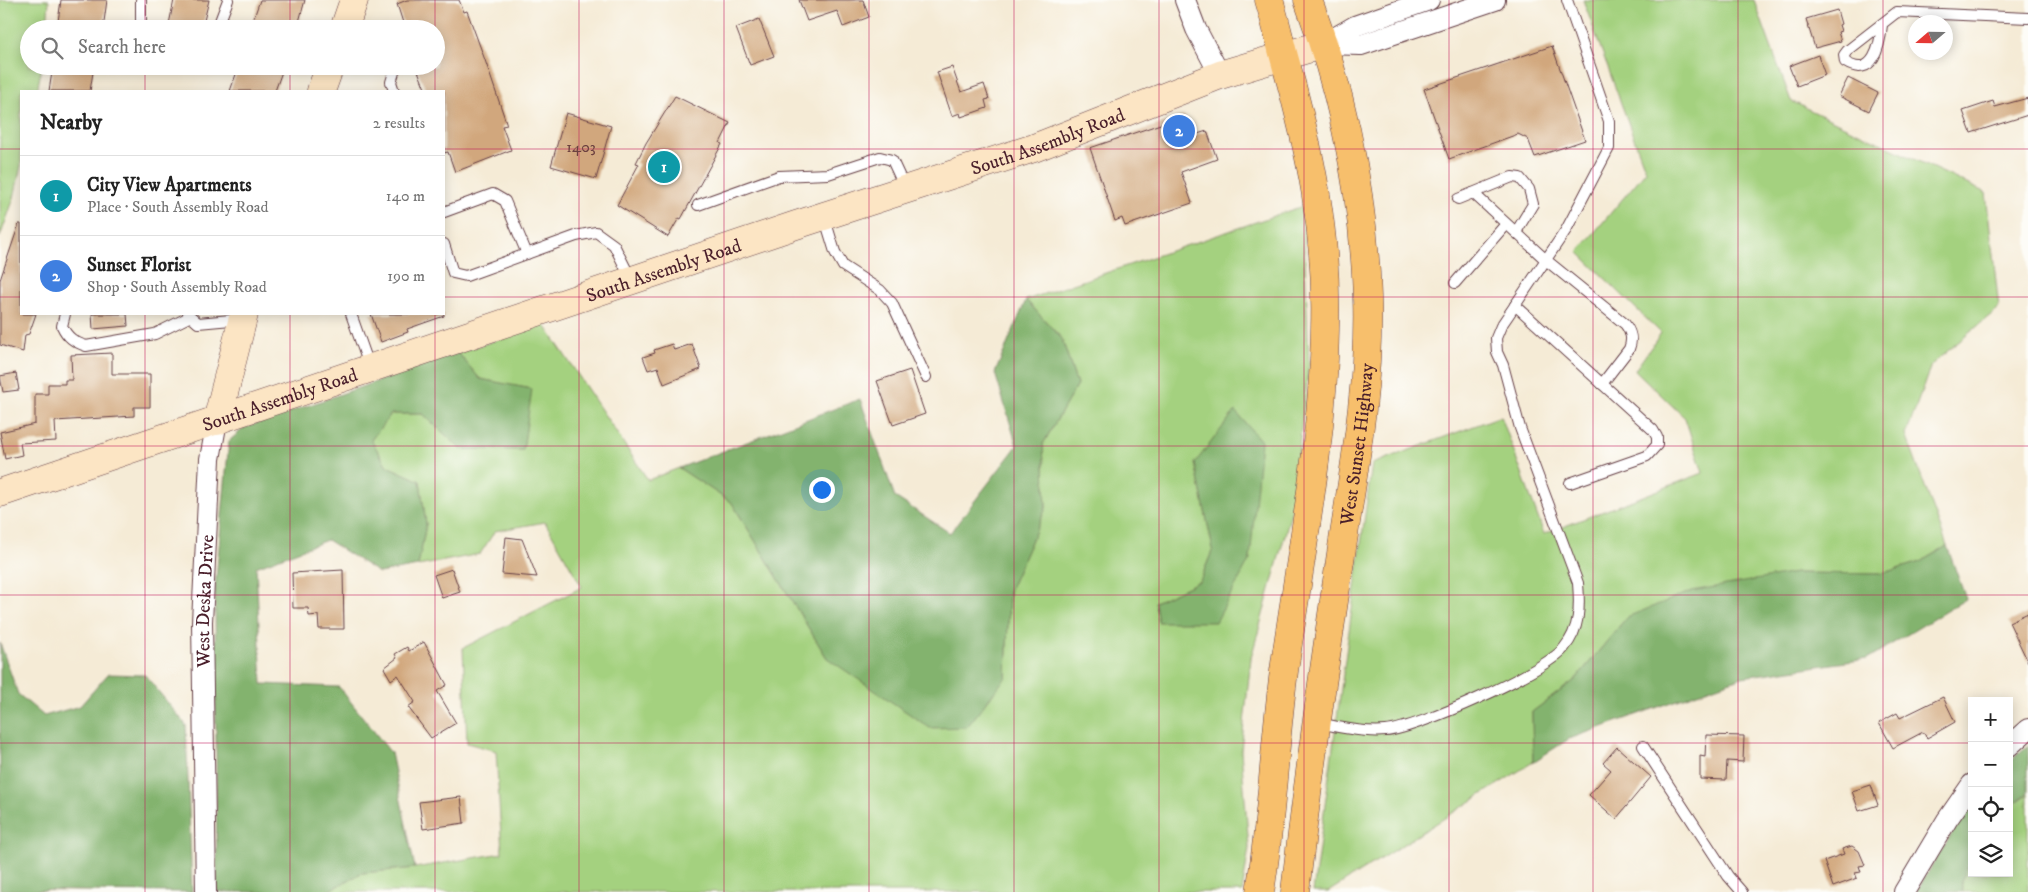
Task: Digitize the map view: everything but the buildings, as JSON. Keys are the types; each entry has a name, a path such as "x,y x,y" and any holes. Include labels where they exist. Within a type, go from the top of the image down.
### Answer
{"main road":[{"name":"West Sunset Highway","path":"1260,892 1266,854 1277,720 1318,432 1325,330 1324,257 1318,203 1306,137 1268,0"},
{"name":"West Sunset Highway","path":"1295,892 1316,723 1360,434 1367,300 1364,240 1354,172 1340,103 1324,44 1308,0"}],"street":[{"path":"347,20 354,0"},
{"path":"1185,0 1196,29 1220,75"},
{"name":"South Assembly Road","path":"0,493 824,215 1034,148 1220,75 1324,44 1355,26 1429,0"},
{"name":"South Assembly Road","path":"1324,44 1361,45 1495,0"},
{"path":"321,90 327,75"},
{"name":"West Deska Drive","path":"206,892 202,622 210,459 217,421 243,316"},
{"path":"2013,742 2028,729"},
{"path":"1904,892 1947,820 1970,787"}],"lane":[{"path":"141,0 142,20"},
{"path":"220,20 228,0"},
{"path":"1316,723 1357,730 1386,731 1418,723 1519,679 1548,662 1564,648 1576,627 1580,609 1578,584 1520,428 1503,365 1497,352 1496,338 1501,326 1546,260 1584,199 1609,148 1610,122 1567,0"},
{"path":"1882,25 1897,12 1973,17 2028,18"},
{"path":"393,75 391,82 394,90"},
{"path":"698,205 780,176 828,174 880,157 892,160 906,189"},
{"path":"1458,199 1512,178 1520,178 1526,184 1533,204 1516,232"},
{"path":"1473,193 1546,260 1625,324 1630,331 1631,342 1629,348 1602,384"},
{"path":"445,212 492,194 505,201 527,254"},
{"path":"824,215 836,252 843,266 880,290 892,303 926,377"},
{"path":"1454,282 1506,224"},
{"path":"445,247 453,273 466,276 576,236 596,232 614,245 632,280"},
{"path":"1515,305 1653,430 1657,438 1657,445 1647,456 1570,483"},
{"path":"65,315 62,326 66,334 75,342 86,346 155,334 188,315 198,322 243,316"},
{"path":"351,315 370,369"},
{"path":"1643,746 1728,876 1742,892"}],"green space":[{"path":"0,0 49,0 48,20 20,20 20,75 40,75 37,90 20,90 20,171 14,198 0,237"},
{"path":"1583,0 1754,0 1791,101 1986,193 1999,308 1931,365 1906,435 1947,546 1920,562 1881,574 1795,573 1627,617 1575,680 1532,712 1533,762 1328,892 1313,892 1372,464 1501,416 1544,534 1703,473 1685,418 1635,370 1661,333 1578,252 1646,171"},
{"path":"1303,206 1309,364 1291,513 1251,658 1241,751 1249,848 1242,892 326,892 362,873 415,868 502,853 496,751 467,743 463,648 582,587 545,522 495,531 480,554 418,566 426,524 420,481 387,466 371,440 391,414 423,414 461,449 523,450 531,389 480,379 458,353 544,324 648,480 679,468 732,503 827,658 1006,677 1009,591 1046,508 1043,444 1077,385 1062,339 1026,300","holes":["1195,463 1250,559 1158,622 1155,602 1200,581 1213,549"]},
{"path":"1026,300 1062,339 1077,385 1043,444 1046,508 1009,591 1006,677 967,727 930,728 827,658 732,503 679,468 860,399 895,497 950,533 1017,446 995,373"},
{"path":"458,353 480,379 532,389 523,450 461,449 423,414 391,414 371,440 387,466 420,481 426,524 418,566 379,573 327,540 256,567 262,684 339,687 391,753 415,868 362,873 326,892 217,892 215,589 229,441 244,428"},
{"path":"1235,411 1261,441 1250,559 1216,622 1158,622 1155,602 1200,581 1213,549 1195,463"},
{"path":"1947,546 1966,599 1867,659 1742,677 1569,739 1533,762 1532,712 1575,680 1627,617 1692,591 1795,573 1881,574 1920,562"},
{"path":"0,643 18,694 44,716 80,706 108,674 145,675 186,725 192,892 0,890"},
{"path":"2028,745 2028,793 2013,804 2013,787 2013,758"},
{"path":"2028,794 2028,892 1963,892 1960,881 1968,866 1968,877 2013,877 2013,804"},
{"path":"1968,808 1968,867 1961,881 1963,892 1916,892"}],"place":[{"name":"Sunset Florist","path":"1179,131"},
{"name":"City View Apartments","path":"664,167"}]}
